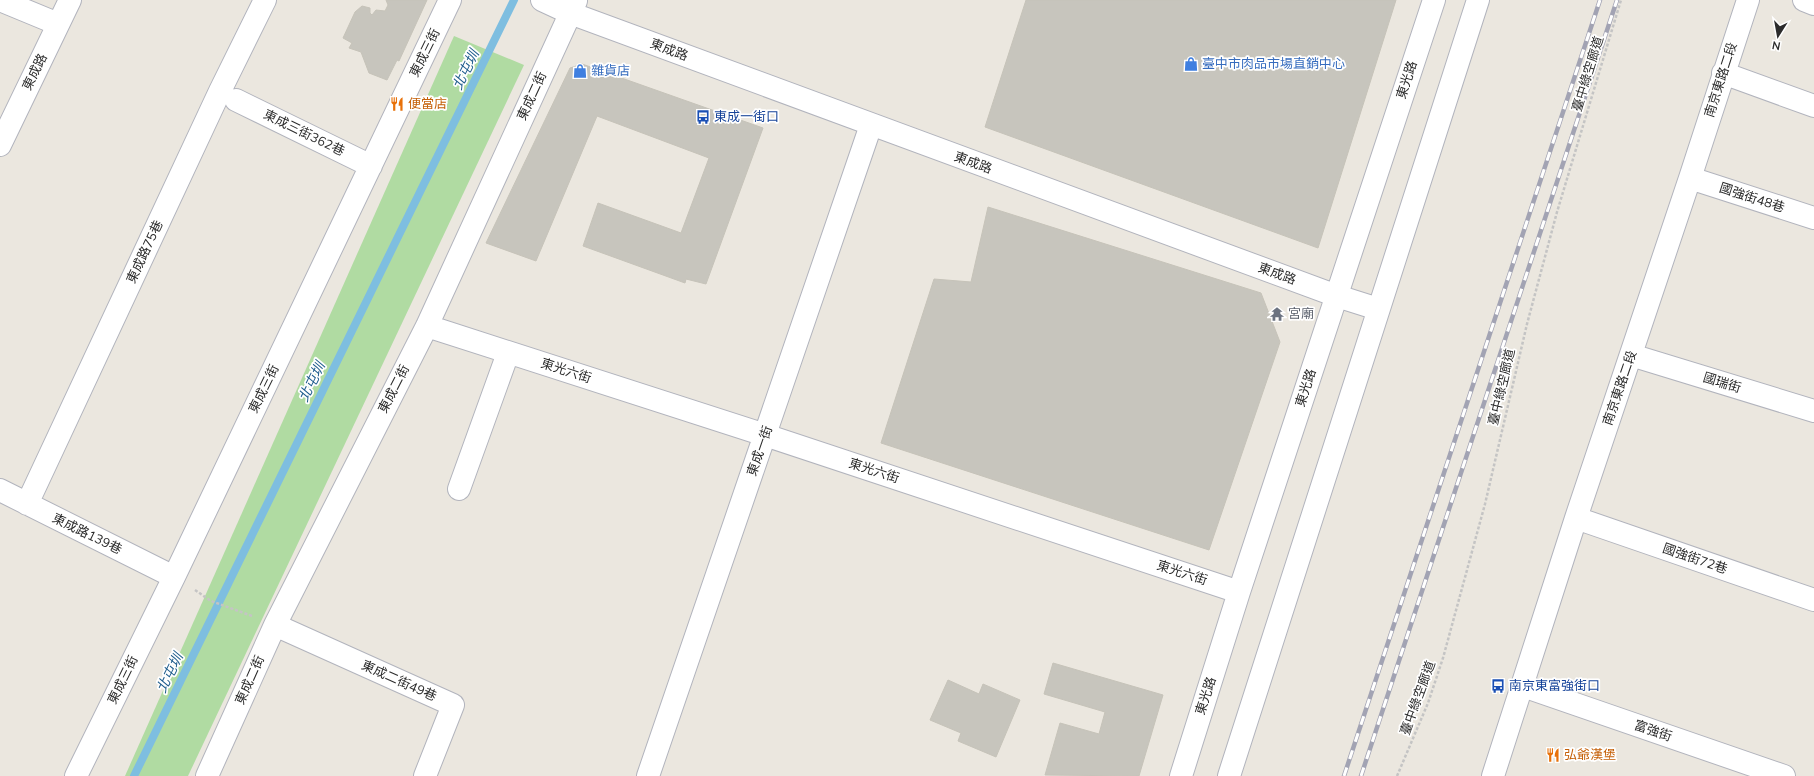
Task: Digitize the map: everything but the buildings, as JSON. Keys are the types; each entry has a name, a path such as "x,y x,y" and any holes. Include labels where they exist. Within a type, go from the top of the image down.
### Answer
{"street":[{"path":"0,0 58,24"},
{"name":"東成路","path":"0,145 70,0"},
{"name":"東成路75巷","path":"27,504 216,98 265,0"},
{"name":"東成三街","path":"76,776 174,577 450,0"},
{"name":"東成路","path":"542,0 573,6 871,126 1337,296 1378,309"},
{"name":"東光路","path":"1180,776 1434,0"},
{"path":"1229,776 1478,0"},
{"name":"南京東路二段","path":"1492,776 1523,686 1576,518 1748,0"},
{"path":"1804,0 1814,4"},
{"name":"東成二街","path":"207,776 275,625 427,326 573,6"},
{"path":"1724,73 1814,106"},
{"name":"東成三街362巷","path":"236,100 371,166"},
{"name":"東成一街","path":"648,776 871,126"},
{"name":"國強街48巷","path":"1690,178 1814,218"},
{"name":"東光六街","path":"427,326 766,435 1239,592"},
{"path":"459,489 508,353"},
{"name":"國瑞街","path":"1631,355 1814,411"},
{"name":"東成路139巷","path":"0,490 174,577"},
{"name":"國強街72巷","path":"1576,518 1814,600"},
{"name":"東成二街49巷","path":"275,625 453,705 426,776"},
{"name":"富強街","path":"1523,686 1784,776"}],"path":[{"name":"臺中綠空廊道","path":"1397,776 1428,703 1443,658 1485,504 1525,332 1557,212 1621,0"},
{"path":"211,600 244,614"}],"green space":[{"path":"454,36 524,65 188,776 125,776"}],"waterway":[{"name":"北屯圳","path":"134,776 514,0"}],"railway":[{"path":"1344,776 1600,0"},
{"path":"1361,776 1617,0"}],"place":[{"name":"臺中市肉品市場直銷中心","path":"1191,64"},
{"name":"雜貨店","path":"580,71"},
{"name":"便當店","path":"397,104"},
{"name":"東成一街口","path":"703,117"},
{"name":"宮廟","path":"1277,314"},
{"name":"南京東富強街口","path":"1498,686"},
{"name":"弘爺漢堡","path":"1553,755"}]}
